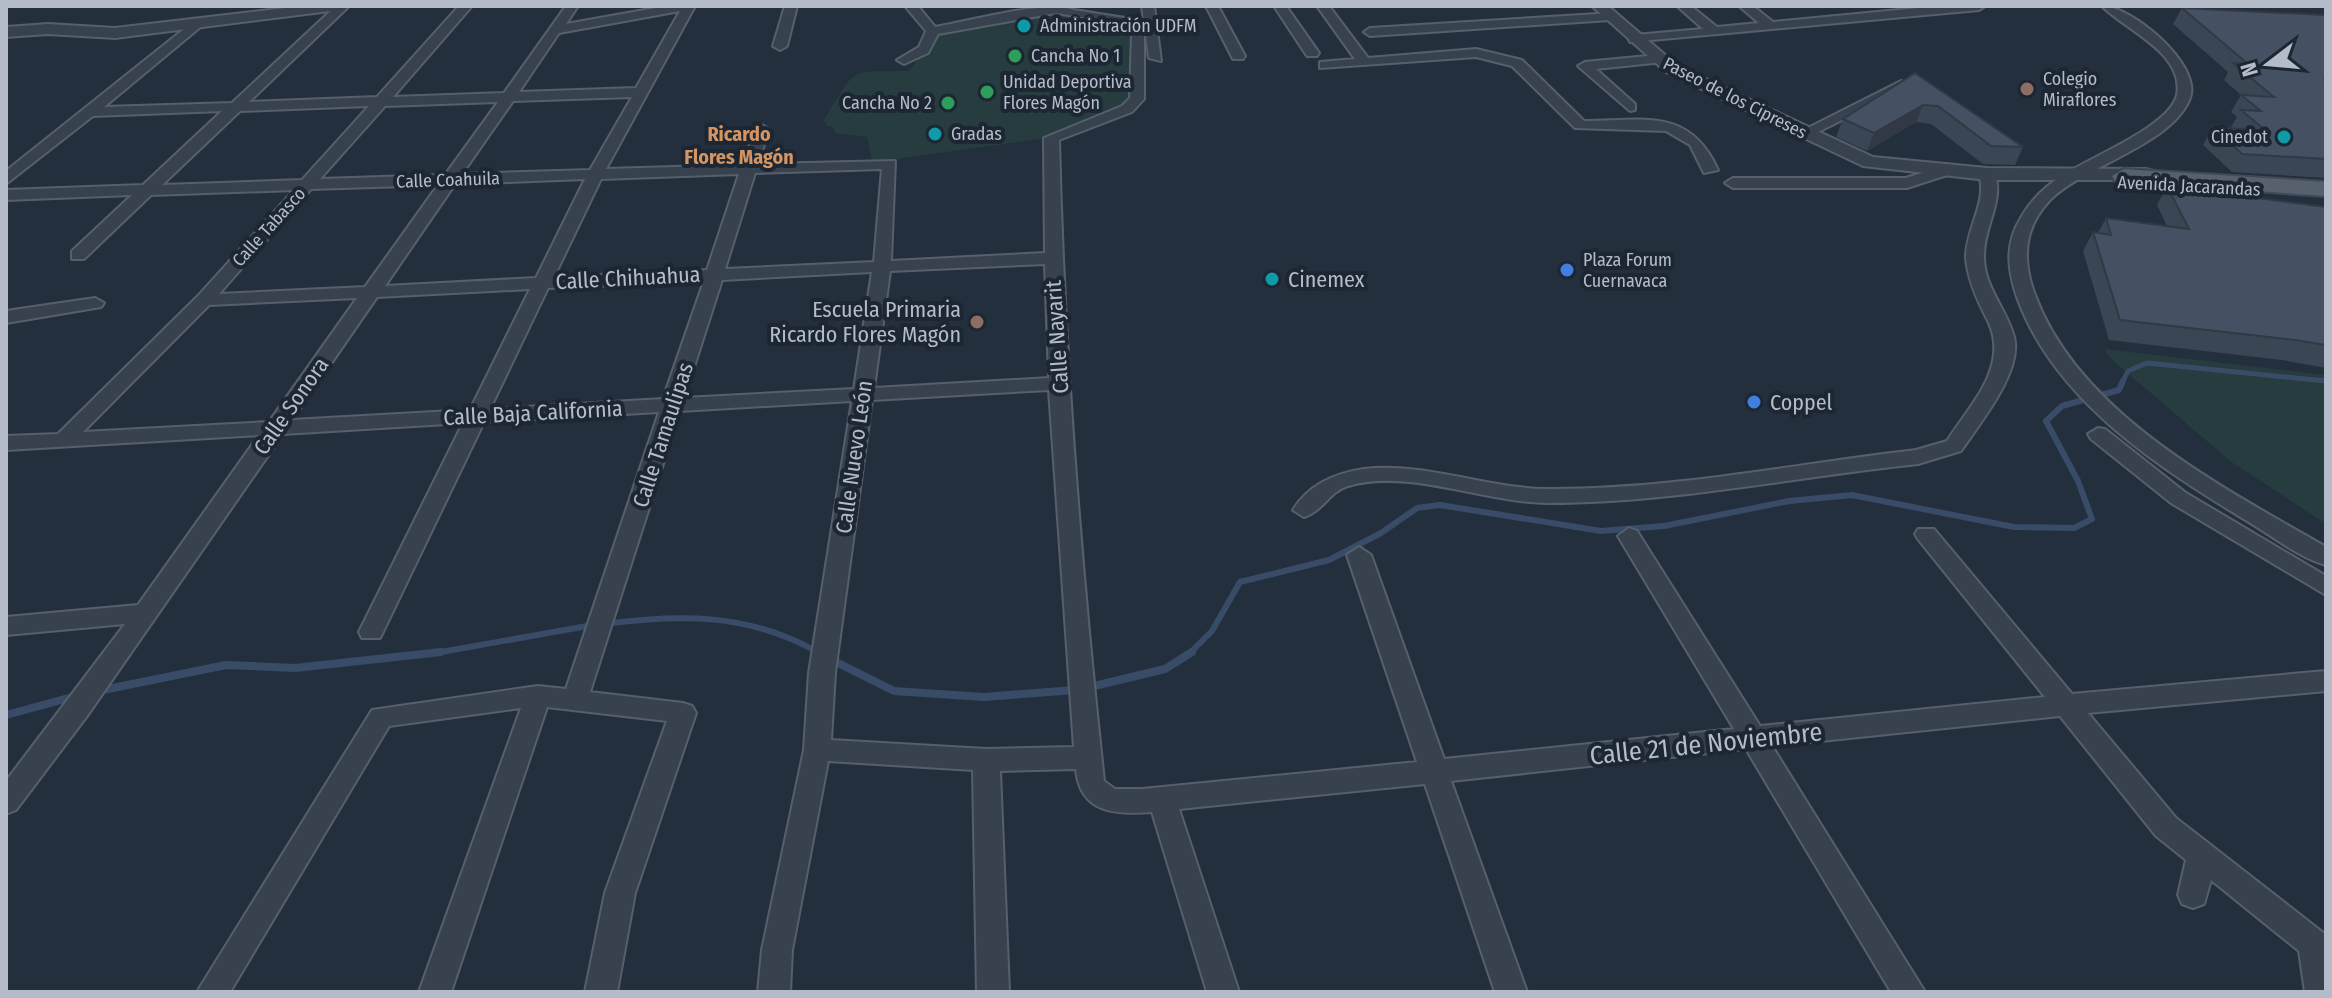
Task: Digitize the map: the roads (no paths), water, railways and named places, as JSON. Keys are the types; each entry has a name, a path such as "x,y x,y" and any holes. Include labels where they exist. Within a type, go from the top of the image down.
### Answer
{"main road":[{"path":"2124,176 2326,189"}],"street":[{"path":"14,34 60,30 115,33 341,6"},
{"path":"78,255 341,6"},
{"name":"Calle Tabasco","path":"63,440 204,300 466,6"},
{"name":"Calle Sonora","path":"6,802 103,674 572,6"},
{"path":"555,30 688,6"},
{"path":"371,632 540,283 688,6"},
{"path":"780,46 791,6"},
{"path":"911,6 932,31"},
{"path":"932,31 1054,7 1096,6"},
{"path":"1148,6 1156,58"},
{"path":"1212,6 1238,56"},
{"path":"1280,6 1312,53"},
{"path":"1323,6 1365,63"},
{"path":"1683,6 1714,31"},
{"path":"1745,6 1770,26"},
{"path":"1635,39 1979,6"},
{"path":"2108,6 2151,36 2166,52 2178,69 2183,97 2176,110 2143,134 2065,176 2033,209 2017,247 2024,299 2034,324 2077,380 2178,467 2326,557"},
{"name":"Calle Nayarit","path":"1054,7 1127,20 1134,23 1138,33 1137,99 1127,109 1051,138 1052,258 1091,786"},
{"path":"1370,32 1604,11"},
{"name":"Paseo de los Cipreses","path":"1604,11 1658,59 1803,134 1850,156 1886,166"},
{"path":"6,179 198,24"},
{"path":"904,60 926,49 932,31"},
{"path":"1325,65 1476,53 1505,57 1517,63 1580,125 1643,122 1683,134 1695,142 1710,170 1730,178 1907,183 1947,170"},
{"path":"1630,107 1585,66 1658,59"},
{"path":"1803,134 1901,85"},
{"path":"89,112 644,92"},
{"name":"Calle Tamaulipas","path":"575,700 762,129"},
{"name":"Calle Coahuila","path":"6,195 890,164"},
{"name":"Calle Nuevo León","path":"774,992 777,950 817,750 822,673 882,266 890,164"},
{"path":"1730,178 1854,171 1886,166"},
{"name":"Avenida Jacarandas","path":"1886,166 1987,174 2326,189"},
{"path":"1304,510 1340,481 1418,477 1477,489 1546,497 1690,485 1918,457 1954,446 2004,368 2005,337 1984,297 1975,258 1981,221 1992,190 1987,174"},
{"name":"Avenida Jacarandas","path":"2065,176 2124,176 2326,189"},
{"name":"Calle Chihuahua","path":"204,300 1052,258"},
{"path":"6,317 95,303"},
{"name":"Calle Baja California","path":"6,443 1060,383"},
{"path":"2098,434 2118,454 2188,503 2326,587"},
{"path":"1926,534 2166,827 2319,949 2321,992"},
{"path":"1629,536 1909,992"},
{"path":"1359,555 1511,992"},
{"path":"6,626 146,613"},
{"name":"Calle 21 de Noviembre","path":"1091,786 1101,798 1119,802 1162,799 1754,740 2062,703 2326,681"},
{"path":"435,992 538,696"},
{"path":"213,992 381,717 538,696 683,713 620,893 601,992"},
{"path":"817,750 986,760 1088,758"},
{"path":"986,760 993,992"},
{"path":"1162,799 1223,992"},
{"path":"2193,895 2201,856"}],"waterway":[{"path":"2123,381 2128,371 2147,363 2326,381"},
{"path":"1189,654 1212,631 1240,582 1329,560 1381,533 1417,508 1440,505 1601,531 1664,526 1789,501 1852,495 2014,527 2074,528 2092,519 2078,481 2046,421 2062,406 2119,390 2123,381"},
{"path":"604,624 687,618 740,623 791,639 817,652"},
{"path":"430,654 593,625"},
{"path":"98,691 226,665 295,668 441,652"},
{"path":"1090,687 1165,669 1189,654"},
{"path":"830,659 894,691 984,697 1075,690"},
{"path":"6,715 76,696"}],"place":[{"name":"Administración UDFM","path":"1024,26"},
{"name":"Cancha No 1","path":"1015,56"},
{"name":"Colegio Miraflores","path":"2027,89"},
{"name":"Unidad Deportiva Flores Magón","path":"987,92"},
{"name":"Cancha No 2","path":"948,103"},
{"name":"Gradas","path":"935,134"},
{"name":"Cinedot","path":"2284,137"},
{"name":"Plaza Forum Cuernavaca","path":"1567,270"},
{"name":"Cinemex","path":"1272,279"},
{"name":"Escuela Primaria Ricardo Flores Magón","path":"977,322"},
{"name":"Coppel","path":"1754,402"}],"district":[{"name":"Ricardo Flores Magón","path":"739,146"}]}
